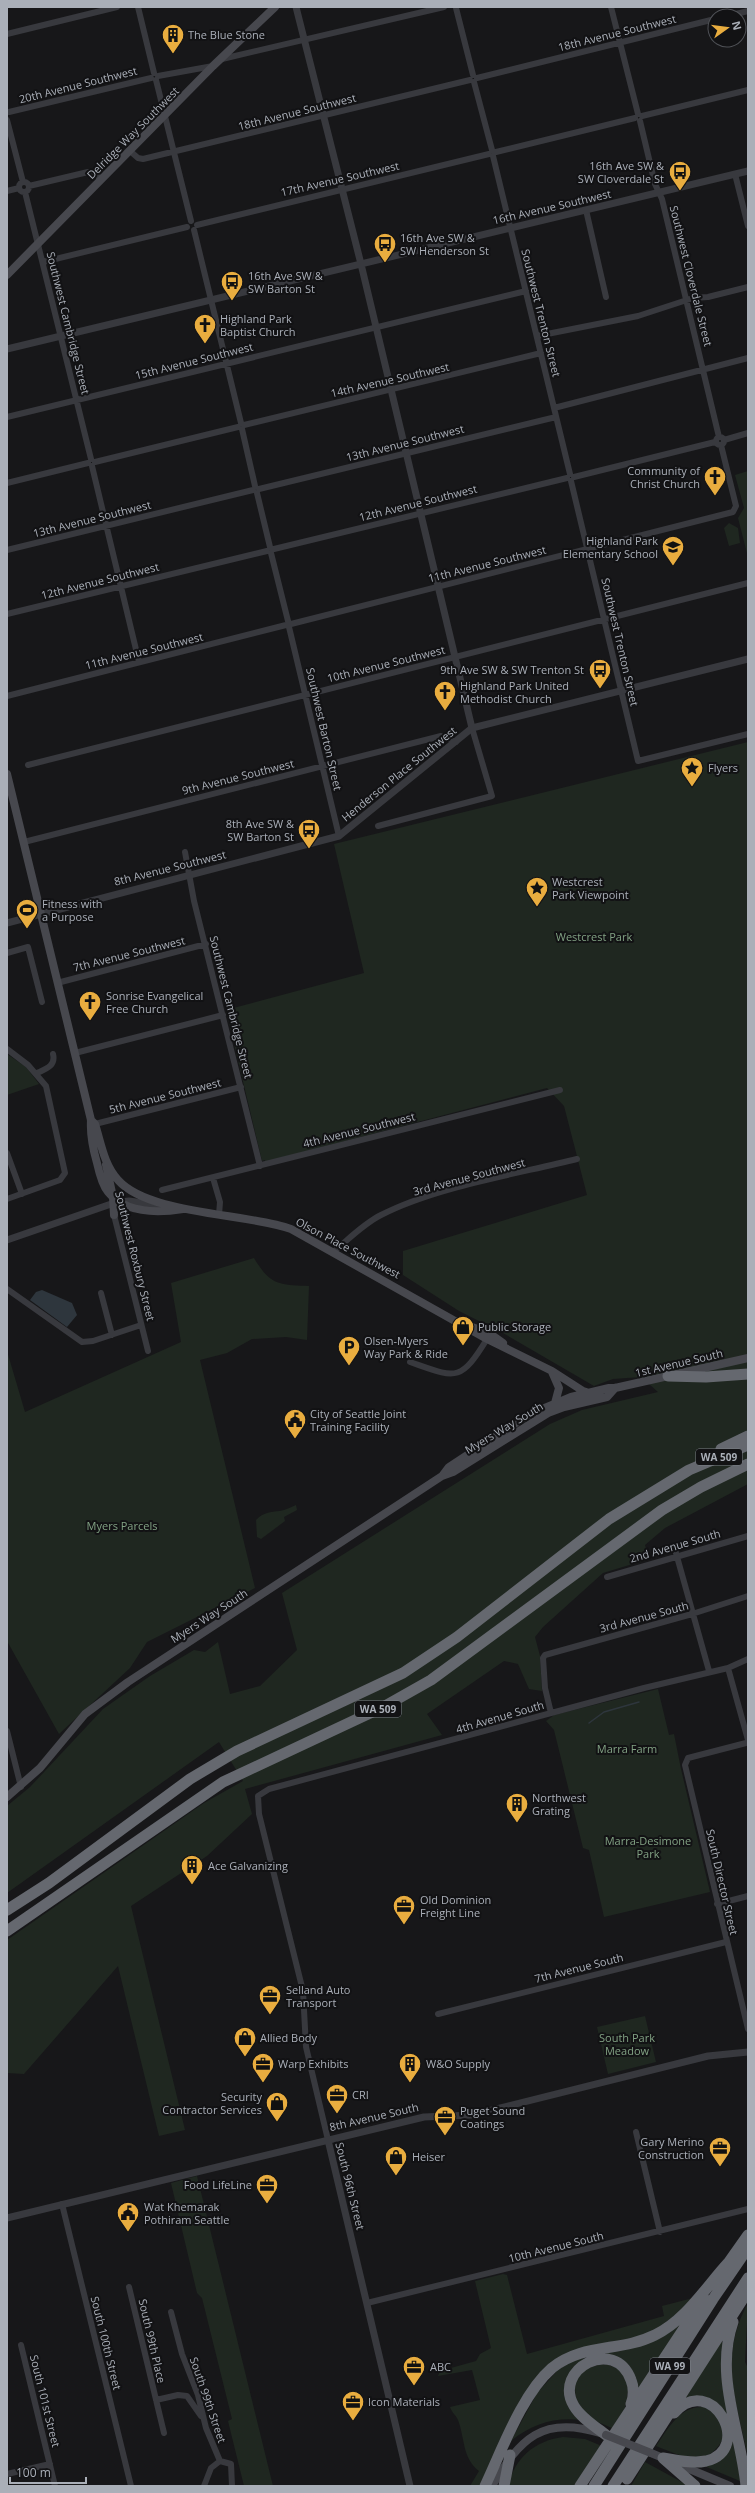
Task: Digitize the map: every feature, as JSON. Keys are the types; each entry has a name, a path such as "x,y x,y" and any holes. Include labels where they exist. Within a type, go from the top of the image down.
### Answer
{"highway":[{"path":"668,1376 706,1377 748,1374"},
{"path":"689,1470 711,1454 748,1436"},
{"name":"WA 509","path":"7,1910 213,1764 374,1688 432,1655 609,1519 689,1470 748,1445"},
{"name":"WA 509","path":"7,1930 217,1786 385,1706 431,1680 662,1510 701,1487 745,1466"},
{"path":"580,2486 626,2414 748,2235"},
{"name":"WA 99","path":"594,2486 713,2299 748,2248"},
{"path":"485,2486 532,2392 552,2369 578,2353 638,2341 665,2330 680,2317 728,2263"},
{"name":"WA 99","path":"613,2486 748,2278"},
{"path":"623,2486 748,2292"},
{"path":"739,2306 731,2328 725,2356 727,2382 746,2471 746,2486"},
{"path":"606,2435 580,2414 571,2401 571,2385 579,2368 596,2359 611,2360 622,2365 630,2376 633,2388 632,2401 626,2414"},
{"path":"657,2434 676,2411 683,2405 695,2402 715,2407 724,2417 728,2427 728,2439 724,2448 712,2458 697,2462 663,2458"},
{"path":"504,2486 510,2455"},
{"path":"663,2458 695,2486"}],"main road":[{"name":"Delridge Way Southwest","path":"7,275 10,270 38,244 213,66 275,7"},
{"name":"Southwest Roxbury Street","path":"7,774 57,983 93,1122 106,1160 121,1183"},
{"name":"Southwest Roxbury Street","path":"93,1122 95,1158 112,1204"},
{"path":"106,1160 112,1204"},
{"name":"Olson Place Southwest","path":"121,1183 137,1195 186,1209 219,1216 281,1225 467,1326 487,1339 506,1347 552,1372 582,1391 607,1397"},
{"name":"Olson Place Southwest","path":"112,1204 163,1212 186,1209"},
{"name":"Olson Place Southwest","path":"467,1326 478,1327 501,1340 506,1347"},
{"name":"1st Avenue South","path":"612,1388 748,1358"},
{"path":"552,1372 559,1388 555,1403"},
{"name":"Olson Place Southwest","path":"582,1391 582,1385 592,1388 612,1388"},
{"path":"607,1397 612,1388"},
{"name":"Myers Way South","path":"442,1476 449,1467 508,1426 582,1391 612,1388"},
{"path":"564,1407 582,1391"},
{"name":"Myers Way South","path":"7,1797 21,1787 40,1768 85,1714 103,1699 442,1476 453,1472 525,1426 564,1407 607,1397"},
{"path":"492,2486 510,2455 532,2436 554,2428 573,2426 606,2435 730,2486"}],"street":[{"path":"7,34 117,7"},
{"name":"Southwest Barton Street","path":"138,7 194,225 339,836"},
{"path":"296,7 343,190 472,728 492,796 378,826"},
{"path":"222,59 305,41 444,7"},
{"name":"Southwest Trenton Street","path":"455,7 511,228 638,761 748,734"},
{"name":"Southwest Cloverdale Street","path":"611,7 660,193 736,505 734,510"},
{"name":"18th Avenue Southwest","path":"130,151 140,159 707,21"},
{"name":"20th Avenue Southwest","path":"8,113 155,77 213,66"},
{"name":"17th Avenue Southwest","path":"194,225 343,190 748,90"},
{"path":"7,120 23,182 27,189"},
{"name":"16th Avenue Southwest","path":"7,349 748,171"},
{"path":"7,191 19,188 27,189 88,172 95,173 101,180"},
{"path":"735,174 748,226"},
{"path":"19,188 23,182"},
{"name":"Southwest Cambridge Street","path":"27,189 42,262 122,586 139,662"},
{"path":"586,210 606,297"},
{"path":"42,262 194,225"},
{"path":"537,336 638,316 686,300 708,297 748,287"},
{"name":"15th Avenue Southwest","path":"7,417 526,290"},
{"name":"14th Avenue Southwest","path":"7,483 541,353"},
{"path":"554,408 748,358"},
{"name":"13th Avenue Southwest","path":"7,550 556,417"},
{"name":"12th Avenue Southwest","path":"7,614 748,433"},
{"name":"11th Avenue Southwest","path":"7,696 438,587 734,510"},
{"name":"10th Avenue Southwest","path":"28,765 748,583"},
{"path":"472,728 748,659"},
{"name":"Henderson Place Southwest","path":"339,836 472,728"},
{"name":"9th Avenue Southwest","path":"24,842 441,736 456,742"},
{"name":"8th Avenue Southwest","path":"7,923 40,913 339,836"},
{"name":"Southwest Cambridge Street","path":"185,852 191,874 194,900 260,1166"},
{"name":"7th Avenue Southwest","path":"57,983 206,944"},
{"path":"7,953 28,947 42,1002"},
{"path":"75,1053 223,1015"},
{"path":"7,1049 37,1073 48,1092 66,1173 60,1180 7,1199"},
{"path":"37,1073 52,1065 54,1059 53,1054"},
{"name":"5th Avenue Southwest","path":"93,1122 240,1087"},
{"name":"4th Avenue Southwest","path":"162,1190 560,1090"},
{"path":"7,1153 22,1194"},
{"name":"3rd Avenue Southwest","path":"333,1252 366,1225 392,1210 448,1191 577,1159"},
{"path":"213,1178 220,1202 219,1216"},
{"path":"7,1240 112,1204 186,1209"},
{"name":"Southwest Roxbury Street","path":"112,1204 148,1351"},
{"path":"7,1289 76,1339 83,1342 112,1335 141,1325"},
{"path":"101,1293 112,1335"},
{"path":"410,1362 444,1374 457,1373 472,1364 487,1339"},
{"name":"2nd Avenue South","path":"607,1577 748,1536"},
{"path":"674,1546 709,1671"},
{"name":"3rd Avenue South","path":"551,1713 545,1688 544,1656 692,1614 748,1596"},
{"name":"4th Avenue South","path":"258,1796 269,1789 709,1671 728,1668 748,1660"},
{"path":"728,1668 748,1742"},
{"path":"7,1730 21,1787"},
{"name":"South Director Street","path":"748,1742 688,1758 685,1761 717,1904 748,2029"},
{"name":"South 96th Street","path":"258,1796 259,1814 303,1991 306,2047 410,2486"},
{"path":"717,1904 748,1896"},
{"name":"7th Avenue South","path":"438,2014 726,1942"},
{"name":"8th Avenue South","path":"7,2218 424,2117 472,2115 708,2056 748,2052"},
{"path":"636,2132 660,2232"},
{"name":"South 100th Street","path":"62,2204 131,2486"},
{"name":"10th Avenue South","path":"367,2303 660,2232 748,2209"},
{"name":"South 99th Place","path":"129,2287 164,2433"},
{"name":"South 99th Street","path":"171,2312 182,2354 198,2395 203,2419 220,2461 231,2464 232,2486"},
{"name":"South 101st Street","path":"21,2345 55,2486"},
{"name":"South 99th Place","path":"156,2400 178,2395 187,2396 203,2419"},
{"path":"204,2486 211,2468 220,2461"},
{"path":"7,2474 50,2464"}],"green space":[{"path":"748,471 748,557 738,518 744,508 735,475"},
{"path":"729,523 738,528 740,543 729,546 724,528"},
{"name":"Westcrest Park","path":"748,742 748,1484 665,1528 645,1545 649,1559 603,1573 543,1627 535,1637 540,1656 542,1691 529,1689 518,1664 504,1661 427,1714 442,1735 245,1789 252,1814 207,1856 131,1906 185,2130 159,2136 118,1966 24,2074 7,2073 7,1940 204,1803 243,1781 219,1742 7,1893 7,1806 30,1787 103,1709 150,1676 194,1650 205,1652 218,1642 230,1694 260,1686 297,1650 282,1593 550,1424 582,1410 658,1392 641,1377 613,1379 594,1386 503,1333 459,1311 403,1275 403,1251 587,1195 564,1106 547,1088 265,1162 265,1160 262,1161 226,1010 364,973 334,844"},
{"path":"7,1054 26,1067 39,1084 7,1095"},
{"name":"Myers Parcels","path":"254,1258 265,1274 276,1282 290,1285 309,1286 307,1340 286,1337 252,1339 227,1353 200,1360 255,1588 147,1642 130,1668 59,1734 7,1641 7,1351 25,1412 181,1342 171,1283"},
{"path":"296,1505 297,1510 284,1517 285,1521 261,1539 257,1537 256,1520 259,1517 267,1513 282,1511"},
{"name":"Marra-Desimone Park","path":"658,1689 669,1735 674,1734 710,1892 604,1917 589,1850 583,1848 554,1730 546,1721 554,1715"},
{"name":"South Park Meadow","path":"645,2016 656,2062 608,2074 597,2027"},
{"path":"197,2176 273,2486 244,2486 228,2421 232,2419 202,2298 197,2293 171,2183"},
{"path":"503,2274 507,2275 527,2354 664,2316 662,2306 693,2298 686,2307 649,2335 585,2347 524,2399 479,2486 470,2486 479,2471 474,2466 467,2454 458,2420 450,2407 480,2400 472,2370 438,2376 440,2371 476,2361 480,2354 491,2348 475,2281"},
{"path":"748,2303 745,2362 748,2368 748,2457 735,2398 732,2379 732,2361 734,2342 739,2323"},
{"path":"688,2315 637,2396 610,2357 569,2378 581,2420 571,2419 544,2423 527,2430 511,2441 537,2393 558,2370 571,2361 620,2350"},
{"path":"721,2341 725,2344 740,2481 704,2466 718,2460 729,2420 685,2396"},
{"path":"606,2364 619,2369 629,2386 625,2408 612,2428 594,2420 579,2408 575,2389 578,2377 586,2369"},
{"path":"696,2407 704,2407 718,2415 724,2437 710,2454 694,2458 685,2457 656,2446 670,2426 681,2414"},
{"path":"563,2437 585,2439 602,2446 575,2486 508,2486 515,2467 527,2452 543,2442"},
{"path":"645,2462 689,2486 631,2486"}],"shaded area":[{"path":"42,1290 72,1303 77,1315 67,1327 30,1300 36,1292"}],"waterway":[{"path":"589,1723 604,1712 639,1702"}],"place":[{"name":"The Blue Stone","path":"173,54"},
{"name":"16th Ave SW & SW Cloverdale St","path":"680,192"},
{"name":"16th Ave SW & SW Henderson St","path":"385,264"},
{"name":"16th Ave SW & SW Barton St","path":"232,302"},
{"name":"Highland Park Baptist Church","path":"205,344"},
{"name":"Community of Christ Church","path":"715,496"},
{"name":"Highland Park Elementary School","path":"673,566"},
{"name":"9th Ave SW & SW Trenton St","path":"600,690"},
{"name":"Highland Park United Methodist Church","path":"445,712"},
{"name":"Flyers","path":"692,788"},
{"name":"8th Ave SW & SW Barton St","path":"309,850"},
{"name":"Westcrest Park Viewpoint","path":"537,908"},
{"name":"Fitness with a Purpose","path":"27,930"},
{"name":"Sonrise Evangelical Free Church","path":"90,1022"},
{"name":"Public Storage","path":"463,1346"},
{"name":"Olsen-Myers Way Park & Ride","path":"349,1366"},
{"name":"City of Seattle Joint Training Facility","path":"295,1440"},
{"name":"Northwest Grating","path":"517,1824"},
{"name":"Ace Galvanizing","path":"192,1886"},
{"name":"Old Dominion Freight Line","path":"404,1926"},
{"name":"Selland Auto Transport","path":"270,2016"},
{"name":"Allied Body","path":"245,2058"},
{"name":"Warp Exhibits","path":"263,2084"},
{"name":"W&O Supply","path":"410,2084"},
{"name":"CRI","path":"337,2114"},
{"name":"Security Contractor Services","path":"277,2122"},
{"name":"Puget Sound Coatings","path":"445,2136"},
{"name":"Gary Merino Construction","path":"720,2168"},
{"name":"Heiser","path":"396,2176"},
{"name":"Food LifeLine","path":"267,2204"},
{"name":"Wat Khemarak Pothiram Seattle","path":"128,2232"},
{"name":"ABC","path":"414,2386"},
{"name":"Icon Materials","path":"353,2422"}],"park label":[{"name":"Marra Farm","path":"627,1749"}]}
